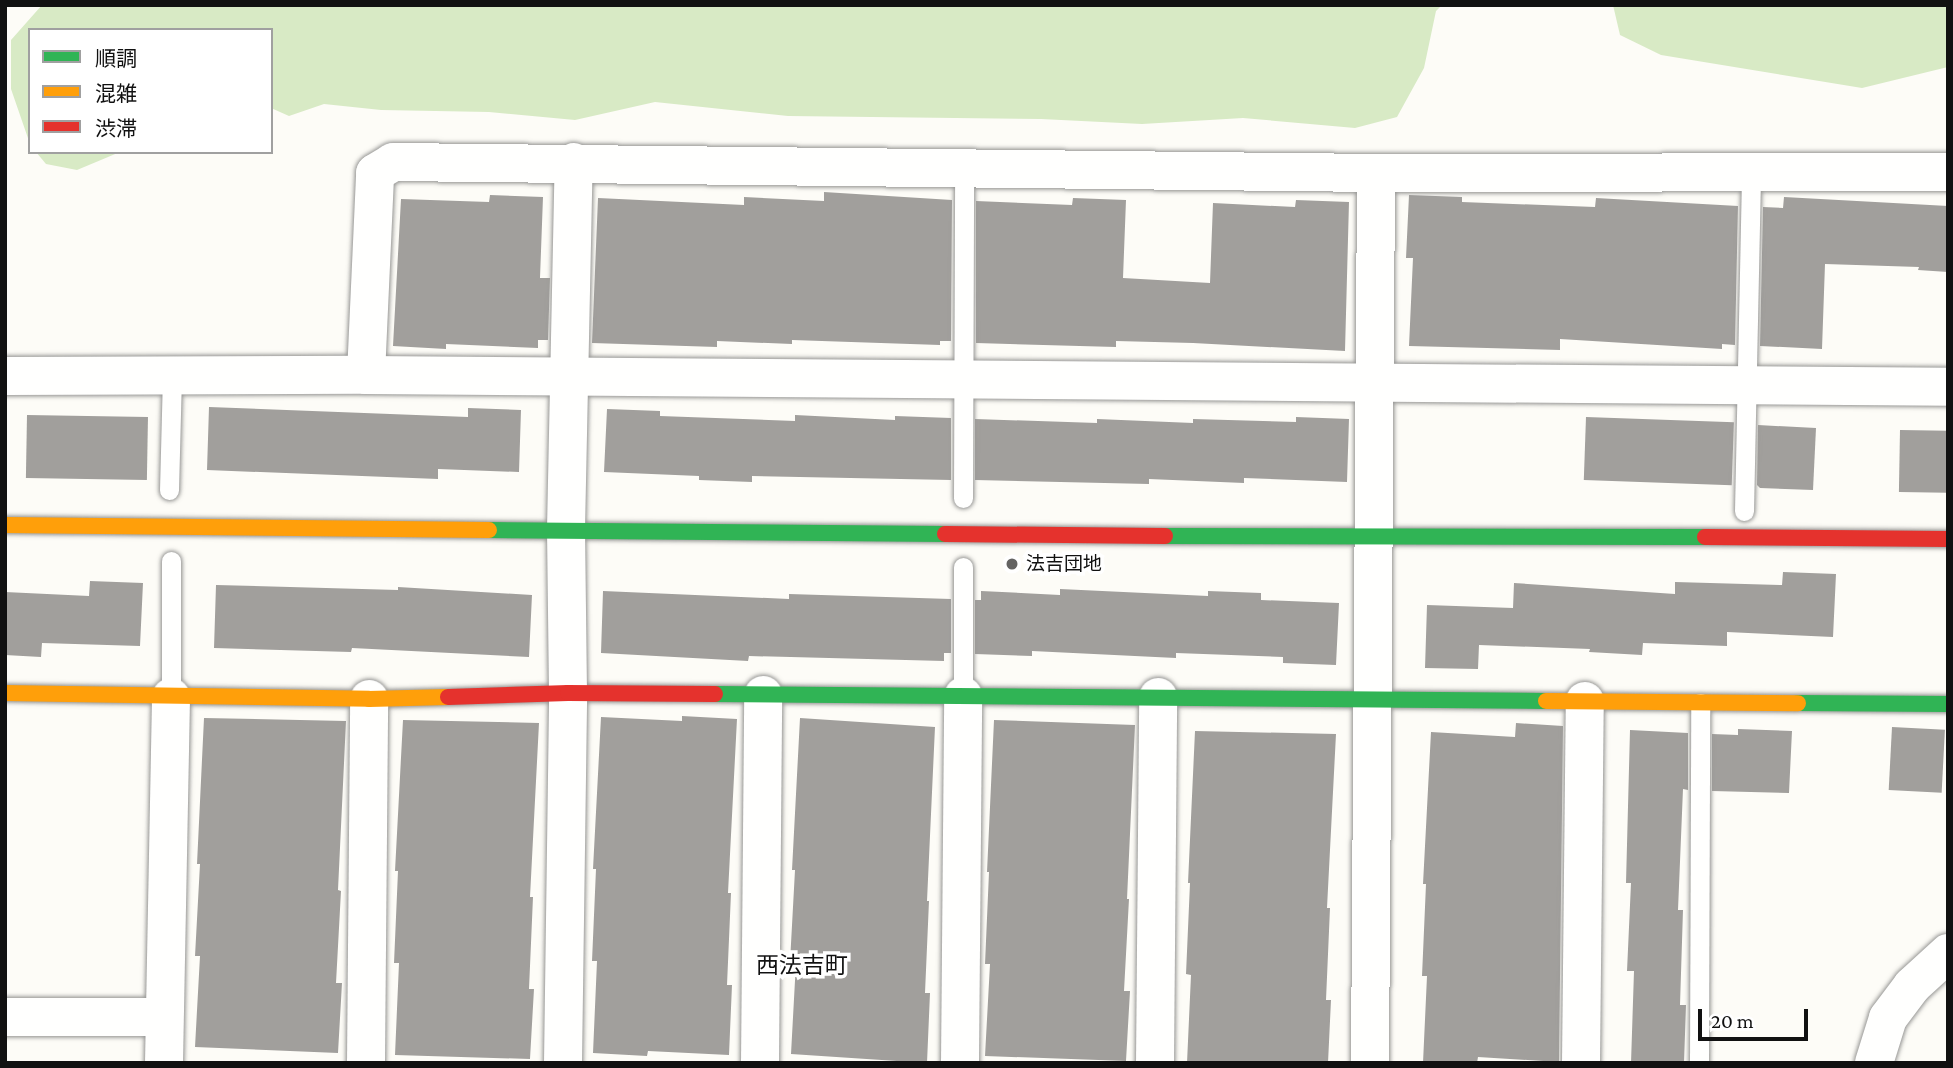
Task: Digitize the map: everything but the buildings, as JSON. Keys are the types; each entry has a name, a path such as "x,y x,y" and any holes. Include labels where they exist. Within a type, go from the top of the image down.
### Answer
{"street":[{"path":"366,376 375,173 393,162 1376,173 1948,172"},
{"path":"563,1063 568,693 566,528 574,162"},
{"path":"1370,1063 1376,173"},
{"path":"5,376 1374,381 1948,387"},
{"path":"5,525 566,528 1372,538 1948,538"},
{"path":"5,693 369,699 568,693 1948,704"},
{"path":"760,1063 763,695"},
{"path":"960,1063 963,695"},
{"path":"164,1063 171,697"},
{"path":"1155,1063 1158,697"},
{"path":"366,1063 369,699"},
{"path":"1581,1063 1585,701"},
{"path":"1874,1063 1888,1018 1912,986 1948,953"},
{"path":"5,1017 163,1017"}],"lane":[{"path":"962,498 964,167"},
{"path":"1744,510 1752,172"},
{"path":"169,491 172,376"},
{"path":"171,561 171,697"},
{"path":"963,695 964,566"},
{"path":"1699,1063 1700,702"}],"green space":[{"path":"42,5 1442,5 1436,11 1424,68 1397,117 1355,128 1243,118 1142,124 1041,119 788,116 655,102 575,120 489,112 381,110 324,104 289,116 273,109 273,28 28,28 28,138 11,89 11,40"},
{"path":"1613,5 1948,5 1948,67 1862,88 1661,55 1620,35"},
{"path":"38,154 115,154 77,170 46,164"}],"traffic: fast":[{"path":"489,530 945,534"},
{"path":"1165,536 1705,537"},
{"path":"715,694 1546,701"},
{"path":"1798,703 1948,704"}],"traffic: slow":[{"path":"5,525 489,530"},
{"path":"5,693 369,699 448,697"},
{"path":"1546,701 1798,703"}],"traffic: jam":[{"path":"945,534 1165,536"},
{"path":"1705,537 1948,539"},
{"path":"448,697 568,693 715,694"}],"place":[{"name":"法吉団地","path":"1012,564"}],"district":[{"name":"西法吉町","path":"802,965"}]}
